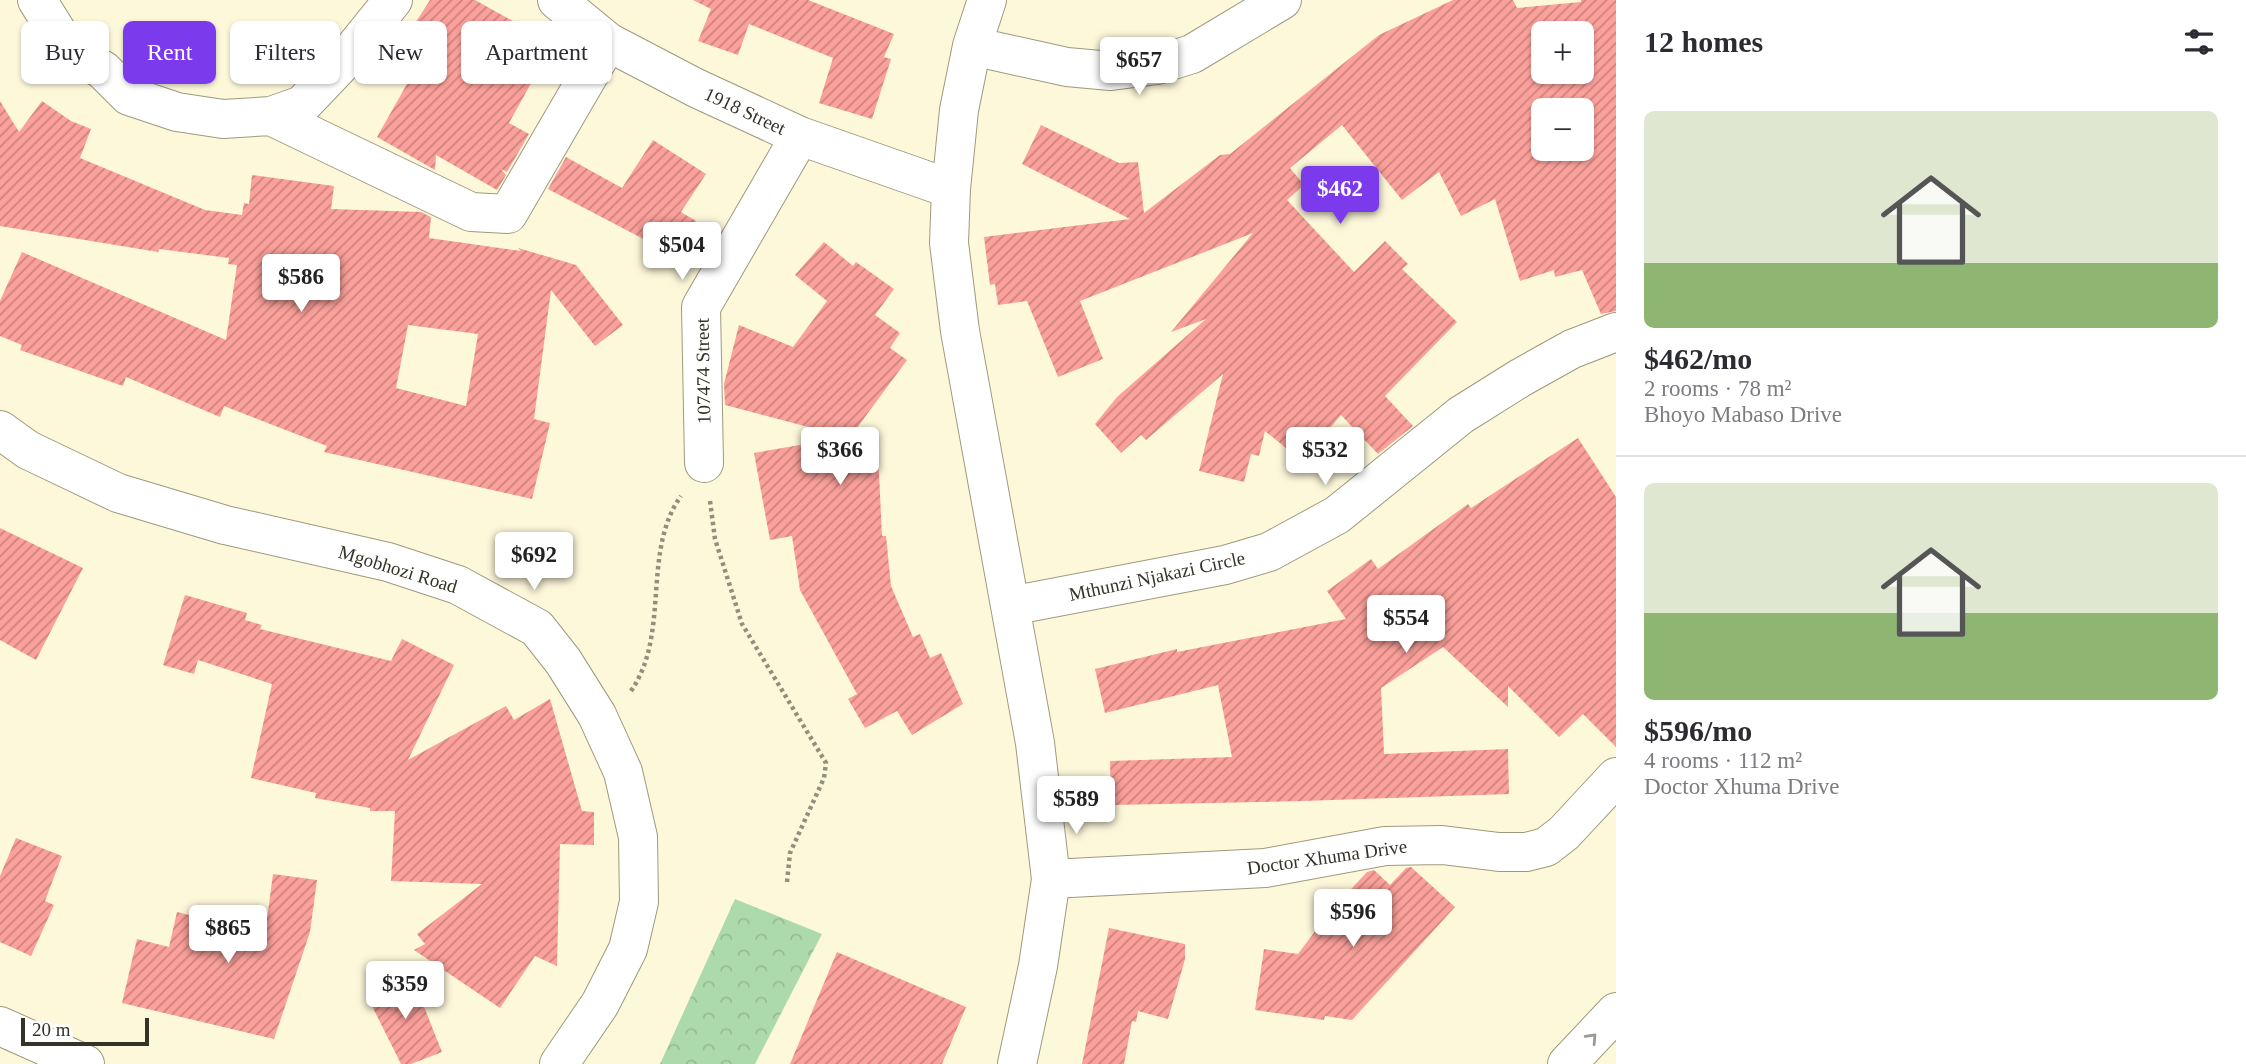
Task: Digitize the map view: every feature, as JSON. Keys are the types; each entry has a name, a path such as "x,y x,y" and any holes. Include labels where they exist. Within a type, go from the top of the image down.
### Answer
{"street":[{"path":"37,0 69,51 103,70 129,96 177,112 223,119 271,116 302,105 393,0"},
{"name":"1918 Street","path":"557,0 582,21"},
{"path":"987,0 972,46 959,110 949,243 960,331 1035,743 1051,879 1038,966 1017,1064"},
{"path":"972,46 1067,67 1111,71 1157,65 1192,54 1282,0"},
{"name":"1918 Street","path":"612,44 696,88 800,136 951,189"},
{"path":"271,116 471,212 508,214 584,84"},
{"name":"107474 Street","path":"704,464 701,307 800,136"},
{"name":"Mthunzi Njakazi Circle","path":"1010,606 1225,565 1269,552 1337,515 1461,415 1520,377 1572,349 1616,332"},
{"name":"Mgobhozi Road","path":"0,430 28,450 118,493 225,525 388,562 458,585 537,628 563,661 597,715 623,772 638,837 639,902 628,949 600,1004 559,1064"},
{"name":"Doctor Xhuma Drive","path":"1051,879 1265,868 1385,846 1442,845 1499,852 1526,852 1546,847 1564,833 1616,777"},
{"path":"1567,1064 1616,1012"},
{"path":"0,1026 85,1064"}],"path":[{"path":"597,715 615,705 632,690 642,674 649,653 666,521 704,464"},
{"path":"704,464 716,539 742,624 826,763 824,778 790,853 787,882"}],"green space":[{"path":"735,899 822,934 755,1064 660,1064"}],"building":[{"path":"430,0 475,0 513,21 461,21 461,84 531,84 509,123 529,134 507,172 501,169 506,175 497,190 436,155 435,170 377,137 407,84 447,84 447,21 416,21"},
{"path":"693,0 808,0 894,34 884,57 891,59 872,119 819,103 833,58 749,24 738,55 698,41 711,9"},
{"path":"1453,0 1513,0 1517,8 1581,0 1616,0 1616,311 1601,314 1582,270 1555,277 1554,270 1520,281 1495,199 1461,216 1439,172 1402,200 1342,125 1290,168 1304,185 1287,200 1354,272 1385,241 1408,264 1402,269 1457,322 1385,396 1413,426 1378,454 1341,415 1302,461 1265,431 1259,456 1251,454 1244,482 1199,471 1223,374 1146,440 1141,435 1121,453 1095,424 1117,397 1206,319 1171,332 1253,233 1080,301 1103,359 1058,377 1027,301 998,305 995,284 990,285 984,237 1130,219 1022,164 1041,125 1119,163 1138,162 1144,213 1220,155 1230,154 1379,35"},
{"path":"0,101 19,132 42,101 71,121 91,129 80,158 205,210 242,215 244,203 249,204 252,175 334,186 331,209 421,212 431,217 429,238 521,251 518,248 576,265 623,325 595,346 551,290 534,419 550,423 532,499 324,452 327,446 224,406 220,417 126,377 123,386 20,350 22,345 0,336 0,301 22,252 226,340 237,265 228,264 229,258 159,249 158,252 0,226","holes":["408,325 478,334 466,406 396,388"]},
{"path":"653,140 706,174 681,212 696,221 674,255 548,189 566,157 622,188"},
{"path":"824,242 853,266 856,262 894,289 875,315 900,333 890,348 907,360 851,436 877,431 882,536 886,536 891,586 913,637 920,634 930,658 941,653 963,704 912,735 897,711 865,728 848,699 857,694 800,590 792,536 770,540 754,453 846,437 725,405 724,384 739,325 793,347 827,301 795,275"},
{"path":"1578,438 1616,497 1616,747 1583,714 1559,737 1508,686 1508,707 1443,647 1381,688 1384,754 1508,749 1509,794 1111,805 1110,761 1232,757 1218,685 1105,713 1095,669 1177,649 1177,652 1346,619 1327,591 1371,559 1378,569 1468,504 1471,508"},
{"path":"0,528 83,568 36,660 0,640"},
{"path":"185,595 247,613 245,620 262,625 260,629 391,661 402,639 454,665 408,760 506,706 514,720 550,699 582,811 594,812 594,845 560,844 557,966 535,956 500,1008 414,950 425,944 417,934 482,884 391,881 395,811 370,811 370,808 315,798 316,793 251,778 272,684 198,660 194,674 163,665"},
{"path":"16,838 62,856 45,901 54,905 31,956 0,942 0,876"},
{"path":"1411,867 1455,907 1352,1020 1325,1016 1324,1020 1255,1010 1264,949 1298,954 1328,914 1367,872 1374,870 1390,885 1406,868"},
{"path":"273,874 317,880 310,932 274,1039 122,1003 137,939 169,947 177,912 265,934"},
{"path":"1109,928 1185,944 1185,959 1168,1019 1138,1011 1136,1022 1132,1021 1124,1064 1082,1064"},
{"path":"837,952 966,1007 942,1064 790,1064"},
{"path":"411,974 442,1052 411,1064 401,1064 367,996"}]}
